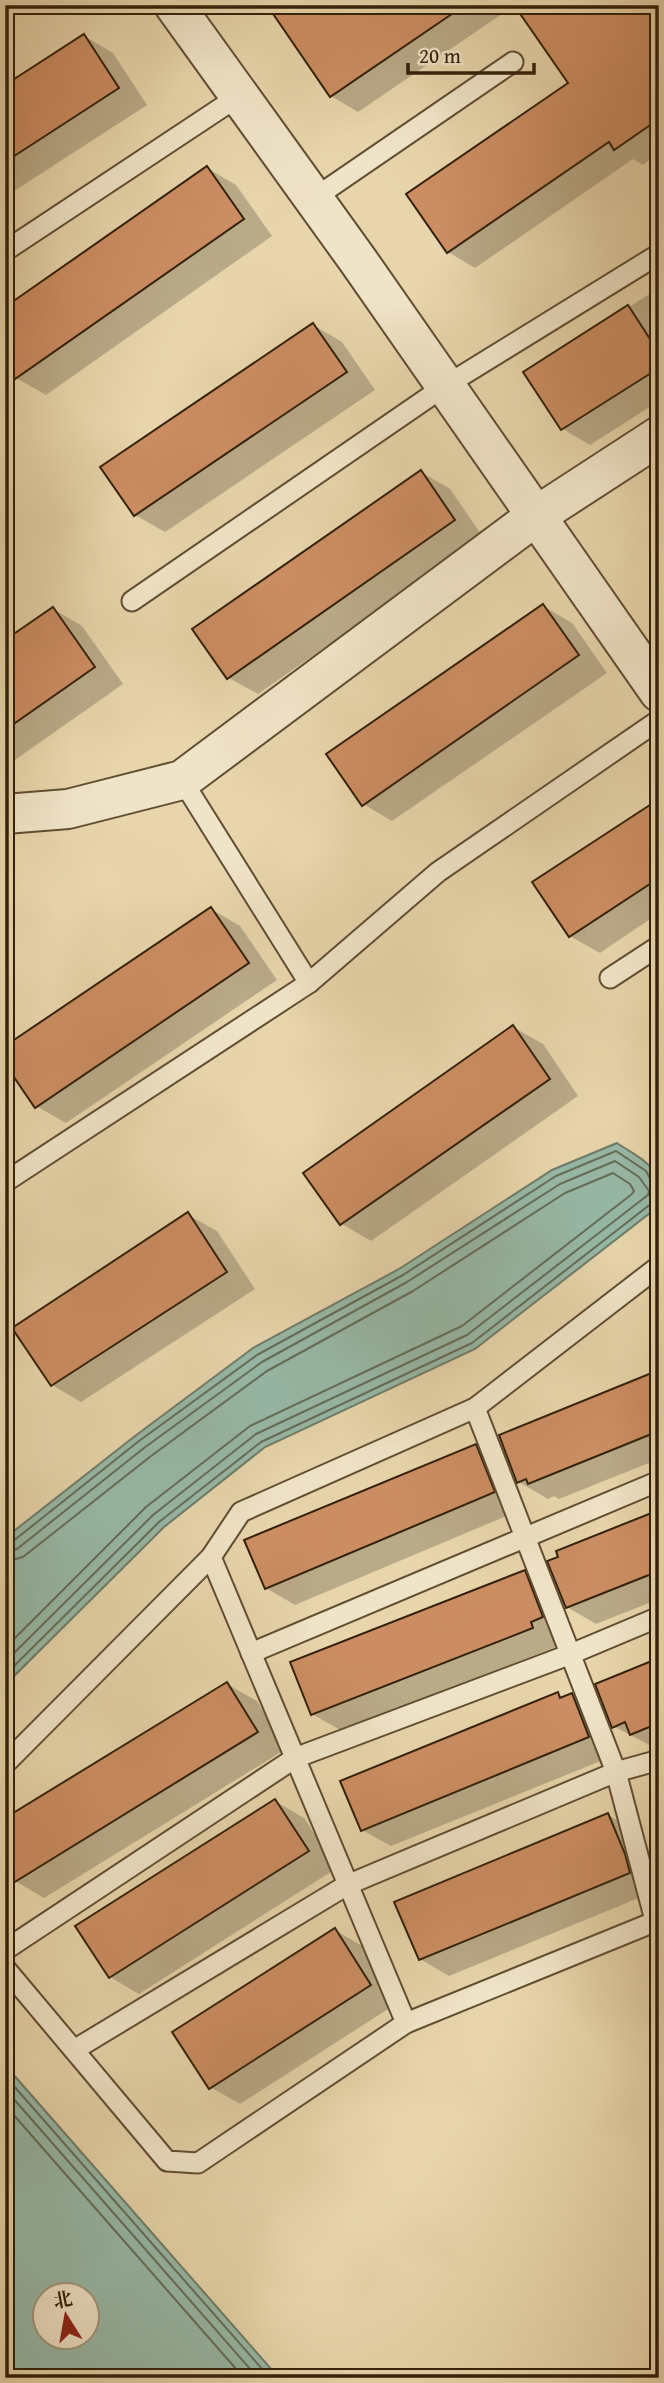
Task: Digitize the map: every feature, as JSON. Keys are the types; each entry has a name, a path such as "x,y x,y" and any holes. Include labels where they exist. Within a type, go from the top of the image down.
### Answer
{"street":[{"path":"174,5 659,692"},
{"path":"5,814 68,809 183,780 536,516 659,436"}],"lane":[{"path":"313,199 513,62"},
{"path":"5,251 239,96"},
{"path":"132,601 445,386 659,254"},
{"path":"5,1182 309,983 438,872 659,720"},
{"path":"183,780 309,983"},
{"path":"610,978 659,946"},
{"path":"5,1764 211,1557 241,1512 475,1409 659,1266"},
{"path":"5,1968 167,2161 198,2163 405,2023 657,1920 616,1772 475,1409"},
{"path":"251,1653 659,1481"},
{"path":"211,1557 405,2023"},
{"path":"5,1950 295,1758 571,1654 659,1617"},
{"path":"74,2050 348,1885 616,1772 659,1760"}],"water":[{"path":"617,1143 645,1162 654,1173 659,1206 475,1349 265,1447 164,1527 5,1685 5,1538 253,1348 399,1269 552,1170"},
{"path":"5,2065 279,2378 5,2378"}],"building":[{"path":"267,5 465,5 330,97"},
{"path":"514,5 659,5 659,119 614,150 609,142 447,253 406,194 568,83"},
{"path":"84,34 119,88 5,162 5,85"},
{"path":"207,166 244,219 5,386 5,307"},
{"path":"628,305 659,353 659,368 561,430 523,372"},
{"path":"313,323 347,372 134,516 100,467"},
{"path":"421,470 455,520 227,679 192,629"},
{"path":"543,604 579,655 362,806 326,754"},
{"path":"53,607 95,667 5,730 5,640"},
{"path":"659,799 659,878 569,937 532,882"},
{"path":"211,907 249,963 35,1108 5,1064 5,1046"},
{"path":"513,1025 550,1079 340,1225 303,1173"},
{"path":"188,1212 227,1272 51,1386 12,1328"},
{"path":"659,1370 659,1431 528,1484 526,1479 517,1483 499,1435"},
{"path":"476,1444 495,1492 265,1589 244,1540"},
{"path":"659,1510 659,1571 566,1608 547,1561 558,1557 556,1551"},
{"path":"525,1570 543,1617 531,1622 533,1628 311,1715 290,1662"},
{"path":"659,1658 659,1723 630,1735 625,1722 612,1728 595,1684"},
{"path":"227,1682 258,1732 5,1888 5,1818"},
{"path":"558,1692 560,1698 572,1693 589,1737 361,1831 340,1781"},
{"path":"275,1799 309,1851 109,1978 75,1926"},
{"path":"608,1813 630,1873 419,1960 394,1902"},
{"path":"335,1928 371,1985 209,2089 172,2032"}]}
